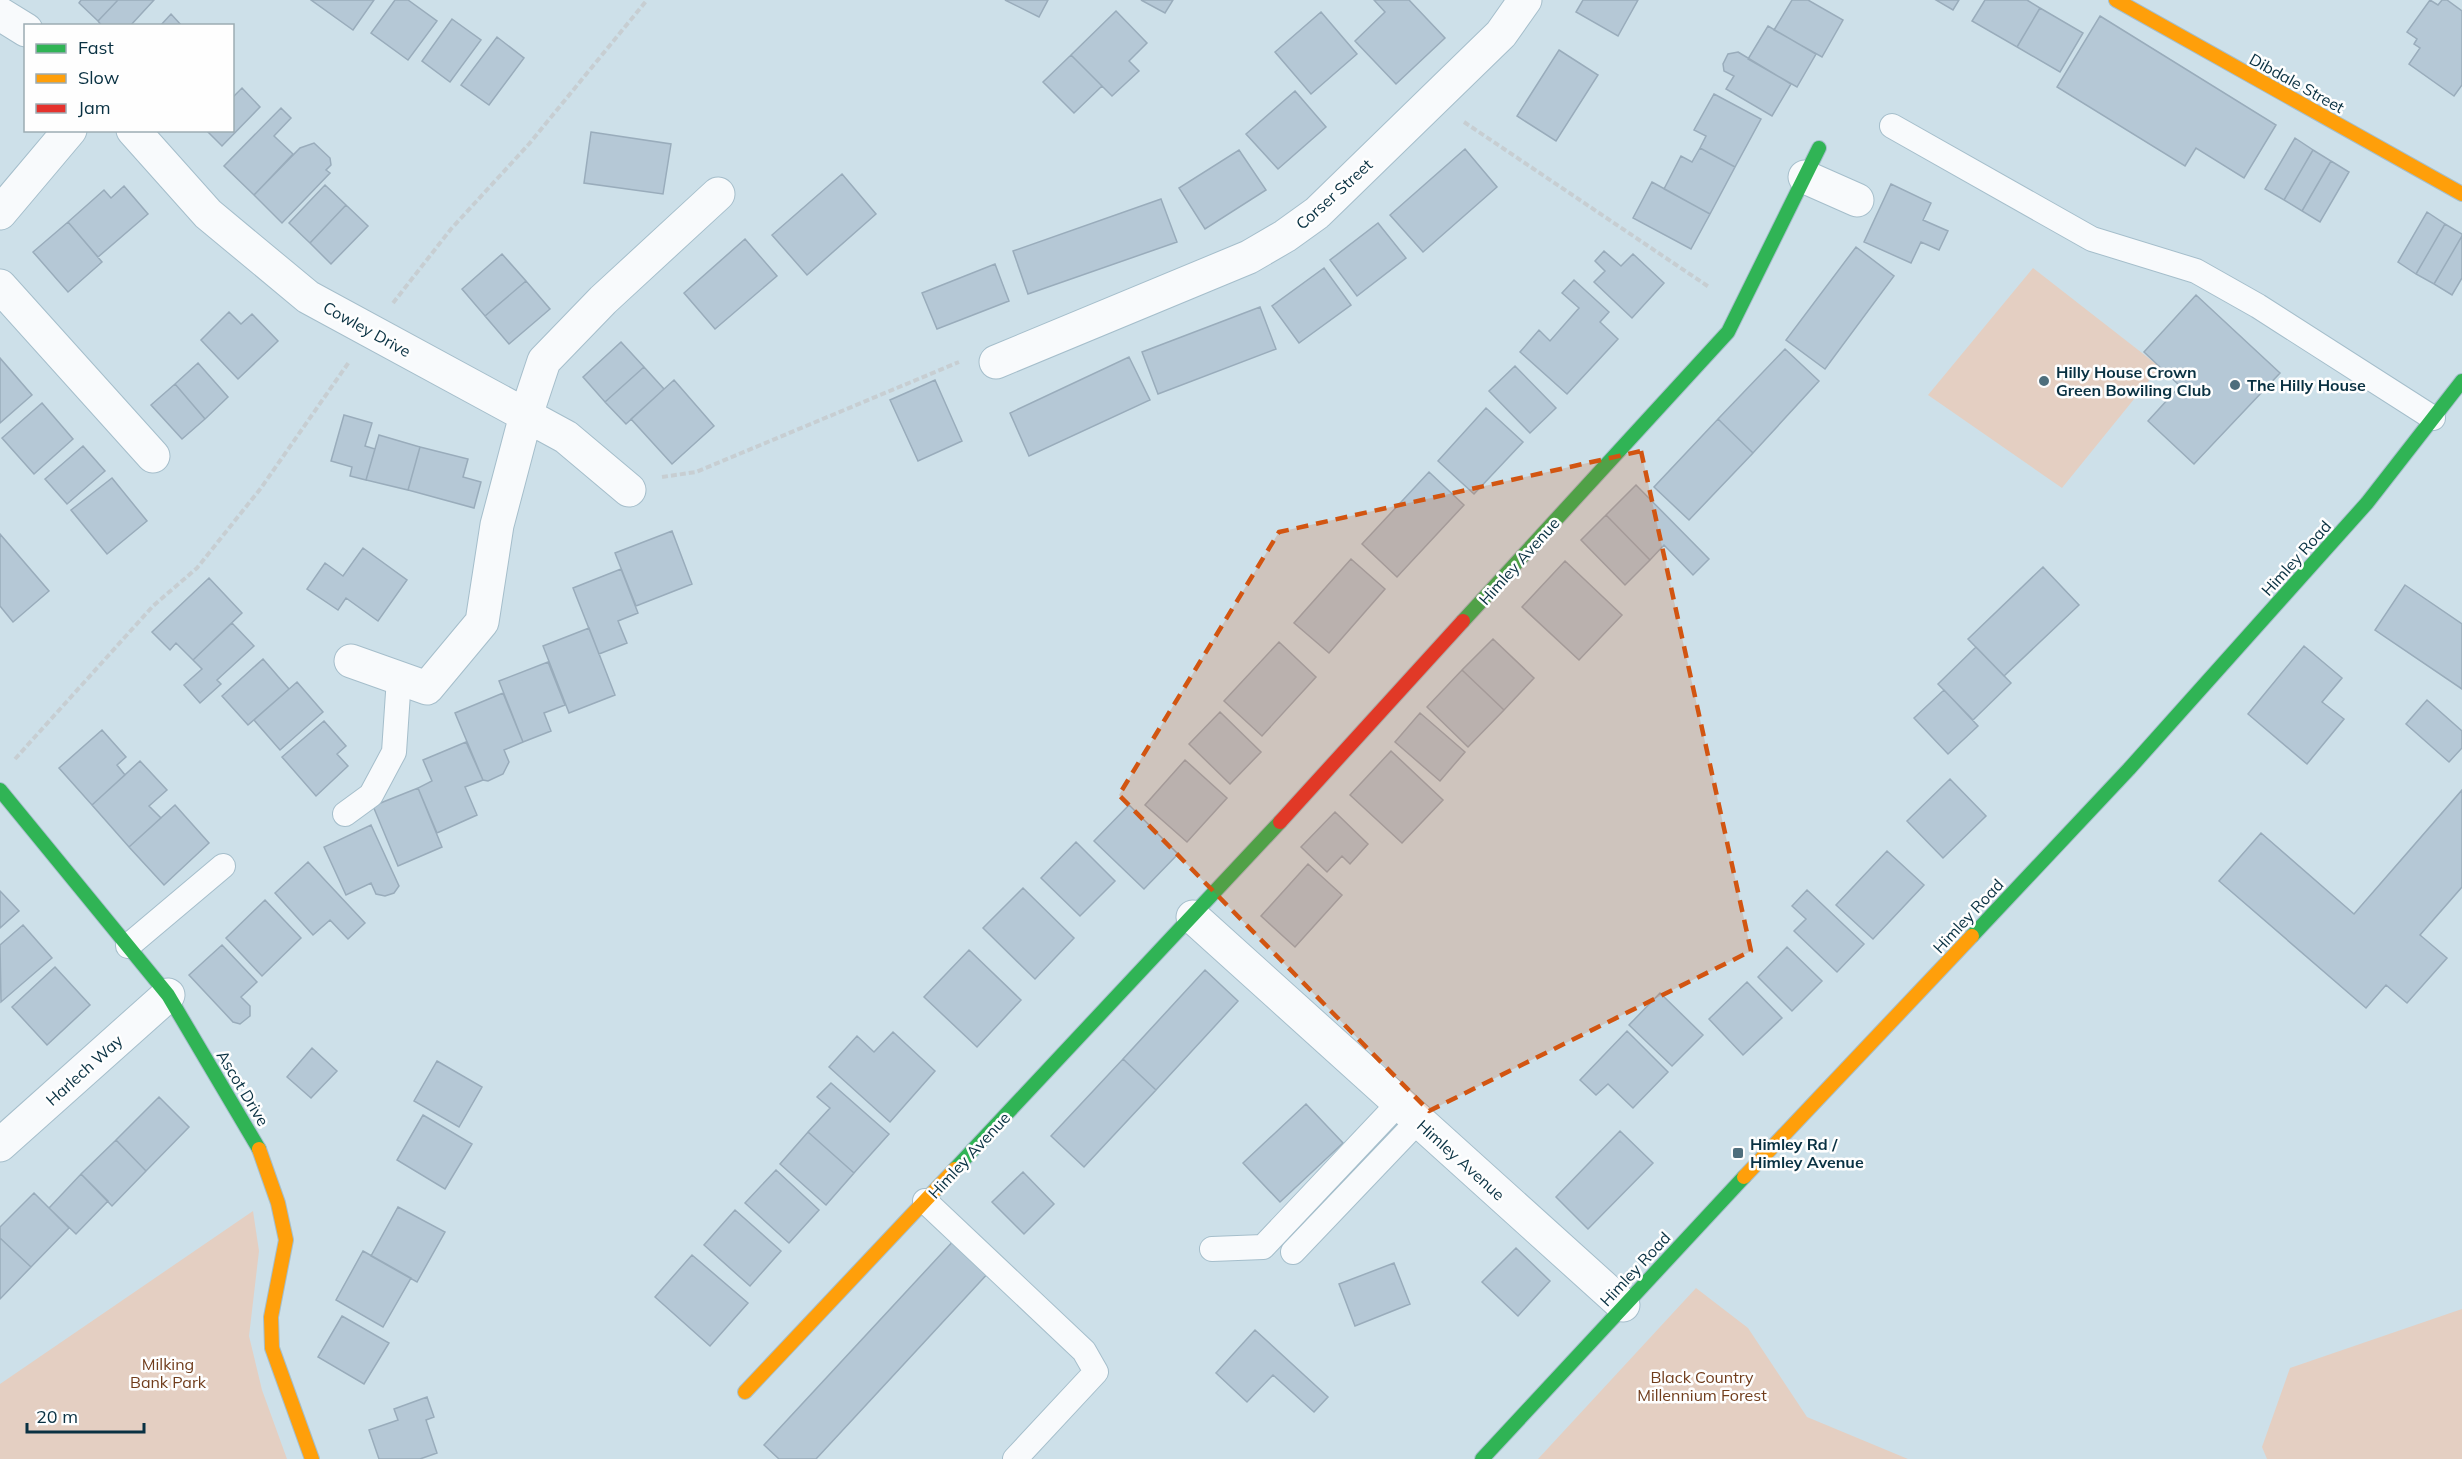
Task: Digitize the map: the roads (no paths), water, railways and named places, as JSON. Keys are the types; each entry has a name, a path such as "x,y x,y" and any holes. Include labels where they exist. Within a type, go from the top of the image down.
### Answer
{"street":[{"name":"Corser Street","path":"996,362 1249,257 1285,236 1317,213 1433,102 1501,34 1525,0"},
{"name":"Dibdale Street","path":"2116,0 2462,194"},
{"path":"0,14 24,29"},
{"path":"0,213 68,132"},
{"name":"Cowley Drive","path":"135,132 208,214 308,297 566,437 624,486"},
{"name":"Himley Avenue","path":"745,1392 1193,917 1728,332 1819,148"},
{"path":"1805,177 1857,200"},
{"path":"351,661 427,688 482,622 497,525 526,415 544,361 603,300 718,194"},
{"path":"0,286 153,456"},
{"name":"Himley Road","path":"1482,1459 1623,1305 2129,769 2367,503 2462,381"},
{"name":"Ascot Drive","path":"0,790 168,995 257,1144 278,1203 286,1240 271,1317 272,1348 312,1459"},
{"name":"Himley Avenue","path":"1193,917 1623,1305"},
{"name":"Harlech Way","path":"0,1146 168,995"}],"lane":[{"path":"1892,126 2092,239 2196,271 2258,306 2433,418"},
{"path":"345,814 371,795 394,752 399,678"},
{"path":"128,946 223,866"},
{"path":"1212,1249 1263,1248 1408,1112"},
{"path":"1293,1252 1408,1112"},
{"path":"925,1201 1084,1351 1096,1372 1015,1459"}],"place":[{"name":"Hilly House Crown Green Bowiling Club","path":"2044,381"},
{"name":"The Hilly House","path":"2235,385"},
{"name":"Himley Rd / Himley Avenue","path":"1738,1153"}],"park label":[{"name":"Milking Bank Park","path":"168,1373"},
{"name":"Black Country Millennium Forest","path":"1702,1386"}]}
